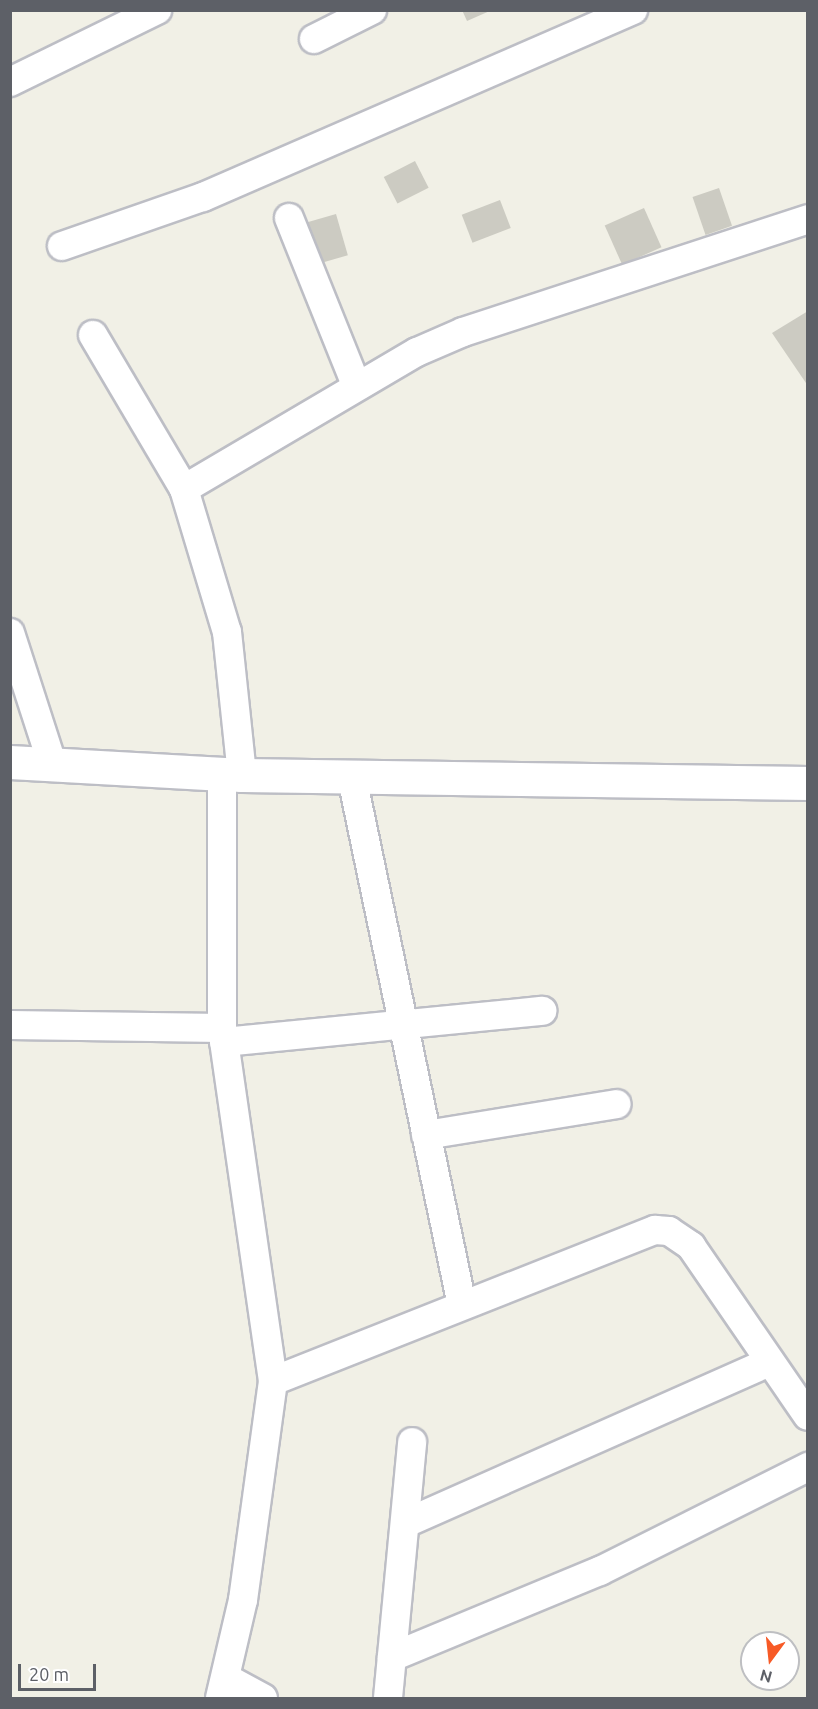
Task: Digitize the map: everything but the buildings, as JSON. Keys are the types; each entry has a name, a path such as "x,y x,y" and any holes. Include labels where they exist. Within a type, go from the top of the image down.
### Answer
{"street":[{"path":"10,82 157,10"},
{"path":"314,39 372,10"},
{"path":"62,246 203,197 633,10"},
{"path":"289,218 356,385"},
{"path":"184,489 356,385 463,332 807,219"},
{"path":"93,335 184,489 227,632 232,774 223,1035 273,1381 243,1600 224,1688 263,1698"},
{"path":"10,633 52,763"},
{"path":"10,762 352,778 807,783"},
{"path":"352,778 462,1305"},
{"path":"10,1025 223,1035 402,1024 542,1011"},
{"path":"426,1135 617,1104"},
{"path":"273,1381 655,1230 669,1231 691,1246 807,1416"},
{"path":"406,1523 770,1362"},
{"path":"388,1698 412,1442"},
{"path":"392,1657 600,1571 807,1467"}]}
